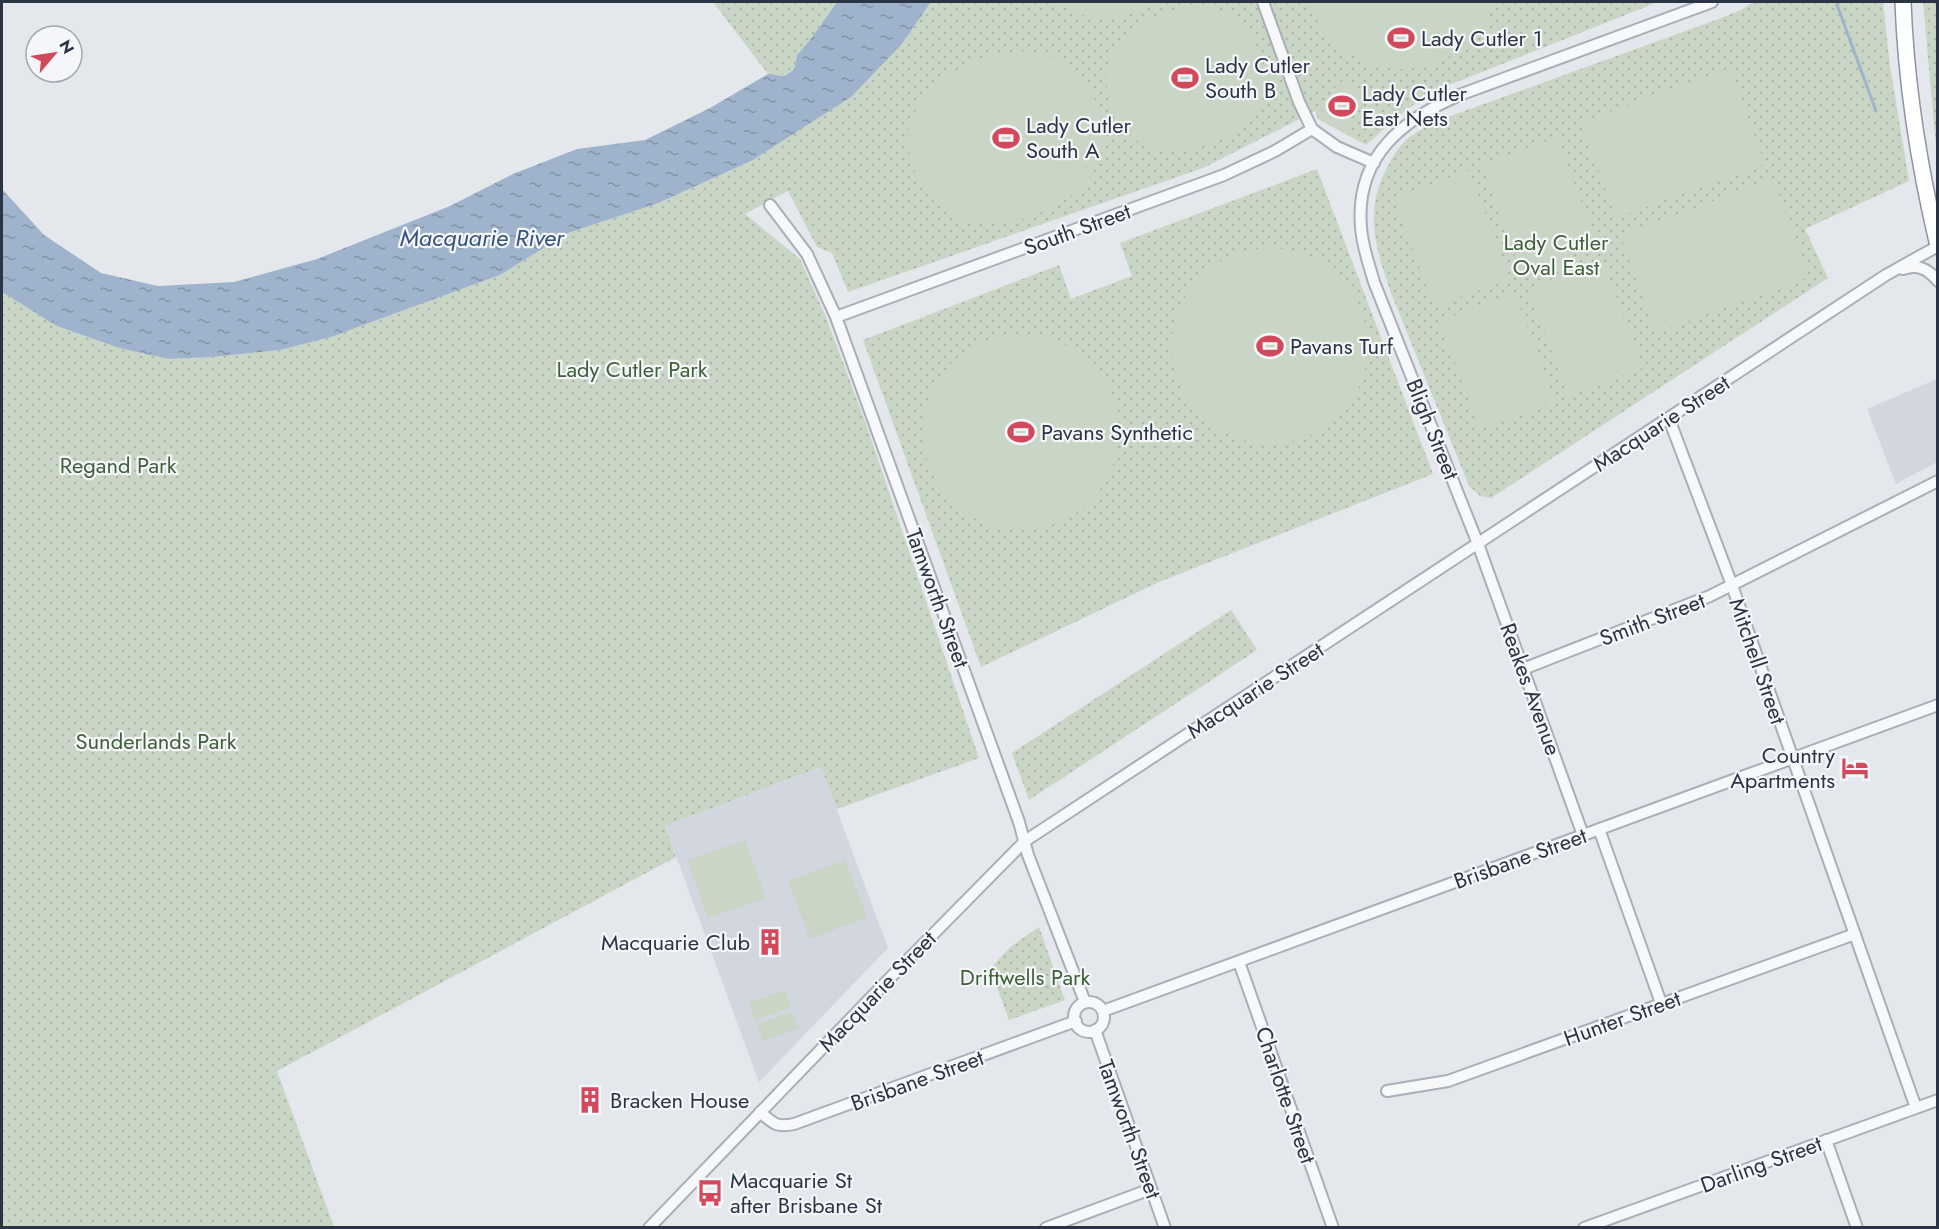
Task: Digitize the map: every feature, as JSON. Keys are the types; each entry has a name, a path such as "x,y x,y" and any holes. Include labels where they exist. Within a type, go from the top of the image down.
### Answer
{"highway":[{"path":"1903,2 1908,76 1924,182 1938,246"}],"street":[{"path":"1263,2 1299,102 1312,129 1337,147 1374,163"},
{"name":"Bligh Street","path":"1478,544 1374,282 1361,228 1364,184 1374,163 1392,136 1407,123 1443,102 1712,2"},
{"name":"South Street","path":"836,317 1224,175 1275,151 1312,129"},
{"path":"1924,182 1938,208"},
{"name":"Tamworth Street","path":"770,205 807,254 836,317 1085,1002"},
{"name":"Macquarie Street","path":"649,1227 1025,842 1886,275 1938,246"},
{"path":"1886,275 1914,267 1927,271 1938,281"},
{"name":"Mitchell Street","path":"1669,419 1732,586 1916,1108"},
{"name":"Smith Street","path":"1523,669 1710,596 1938,481"},
{"name":"Reakes Avenue","path":"1478,544 1583,835"},
{"name":"Brisbane Street","path":"1103,1011 1938,705"},
{"path":"1599,829 1661,1003"},
{"name":"Hunter Street","path":"1387,1091 1448,1082 1855,934"},
{"name":"Charlotte Street","path":"1239,962 1333,1227"},
{"path":"1085,1002 1094,1003 1103,1011 1102,1024 1095,1030 1085,1031 1076,1021 1076,1012 1085,1002"},
{"name":"Brisbane Street","path":"760,1112 774,1124 783,1126 794,1124 1076,1021"},
{"name":"Tamworth Street","path":"1095,1030 1165,1227"},
{"name":"Darling Street","path":"1584,1227 1938,1100"},
{"path":"1826,1140 1857,1227"},
{"path":"1046,1227 1151,1189"}],"shaded area":[{"path":"1937,379 1937,462 1896,484 1867,409"},
{"name":"Macquarie Club","path":"821,767 888,948 759,1082 665,826"}],"green space":[{"path":"713,2 837,2 797,55 794,70 779,76 768,74"},
{"path":"931,2 1658,2 1429,93 1366,145 1318,119 1315,111 1203,168 848,292 832,253 817,247 788,191 745,214 800,259 825,315 864,418 979,758 837,809 821,767 665,826 676,857 277,1071 334,1227 2,1227 2,292 57,326 119,348 169,359 280,350 331,337 500,275 568,233 656,204 751,161 901,45"},
{"path":"1055,2 1160,2 1135,13 1093,17 1067,9"},
{"name":"Lady Cutler 1","path":"1308,2 1494,2 1481,29 1460,50 1438,62 1416,68 1394,69 1372,64 1352,55 1334,41 1319,24"},
{"name":"Lady Cutler Oval East","path":"1754,2 1883,2 1890,66 1909,181 1805,229 1828,278 1491,498 1480,496 1469,486 1391,293 1380,259 1376,244 1374,213 1376,197 1389,164 1405,141 1431,123 1716,20"},
{"path":"1923,2 1937,2 1937,158"},
{"name":"Lady Cutler South B","path":"1183,7 1220,10 1244,27 1260,53 1265,83 1255,112 1243,125 1211,143 1193,149 1175,151 1142,144 1125,130 1115,115 1106,83 1108,66 1123,39 1150,19"},
{"name":"Lady Cutler South A","path":"1025,51 1047,54 1063,62 1089,88 1102,122 1103,140 1100,157 1092,174 1080,187 1065,200 1047,210 1006,223 986,224 967,221 950,214 937,205 919,180 908,148 908,133 912,118 929,93 954,72 986,57"},
{"path":"1730,68 1765,164 1616,218 1581,122"},
{"name":"Lady Cutler East Nets","path":"1339,80 1365,93 1344,133 1318,119"},
{"path":"1557,137 1598,246 1522,274 1482,165"},
{"path":"1317,169 1433,474 1159,582 981,667 863,340 1059,265 1071,299 1132,276 1120,243"},
{"path":"1469,170 1510,279 1434,307 1394,198"},
{"path":"1773,179 1809,277 1656,333 1620,235"},
{"name":"Pavans Turf","path":"1260,248 1280,248 1308,255 1325,264 1340,276 1352,291 1361,308 1368,336 1368,356 1361,384 1352,401 1340,416 1325,428 1308,437 1280,444 1260,444 1232,437 1215,428 1200,416 1188,401 1179,384 1172,356 1172,336 1179,308 1188,291 1200,276 1215,264 1232,255"},
{"path":"1603,260 1643,368 1568,396 1528,288"},
{"path":"1515,293 1555,402 1480,429 1439,321"},
{"name":"Pavans Synthetic","path":"1011,334 1031,334 1059,341 1076,350 1091,362 1103,377 1112,394 1119,422 1119,442 1112,470 1103,487 1091,502 1076,514 1059,523 1031,530 1011,530 983,523 966,514 951,502 939,487 930,470 923,442 923,422 930,394 939,377 951,362 966,350 983,341"},
{"path":"1231,610 1257,650 1029,800 1012,753"},
{"path":"745,840 766,898 708,918 687,860"},
{"path":"845,860 867,917 810,939 788,881"},
{"name":"Driftwells Park","path":"1039,927 1065,1000 1009,1020 990,969 1009,948"},
{"path":"785,990 791,1007 755,1020 749,1003"},
{"path":"792,1012 799,1028 763,1041 757,1024"}],"water":[{"name":"Macquarie River","path":"837,2 931,2 901,45 851,97 751,161 656,204 568,233 500,275 331,337 280,350 169,359 119,348 57,326 2,292 2,189 44,235 101,273 158,286 234,282 317,259 450,206 513,174 577,149 645,140 710,108 768,74 784,76 794,70 797,55"}],"waterway":[{"path":"1836,2 1876,111"}],"place":[{"name":"Lady Cutler 1","path":"1401,38"},
{"name":"Lady Cutler South B","path":"1185,78"},
{"name":"Lady Cutler East Nets","path":"1342,106"},
{"name":"Lady Cutler South A","path":"1006,138"},
{"name":"Pavans Turf","path":"1270,346"},
{"name":"Pavans Synthetic","path":"1021,432"},
{"name":"Country Apartments","path":"1855,768"},
{"name":"Macquarie Club","path":"770,942"},
{"name":"Bracken House","path":"590,1100"},
{"name":"Macquarie St after Brisbane St","path":"710,1193"}],"park label":[{"name":"Lady Cutler Park","path":"632,369"},
{"name":"Regand Park","path":"118,465"},
{"name":"Sunderlands Park","path":"156,741"}]}
